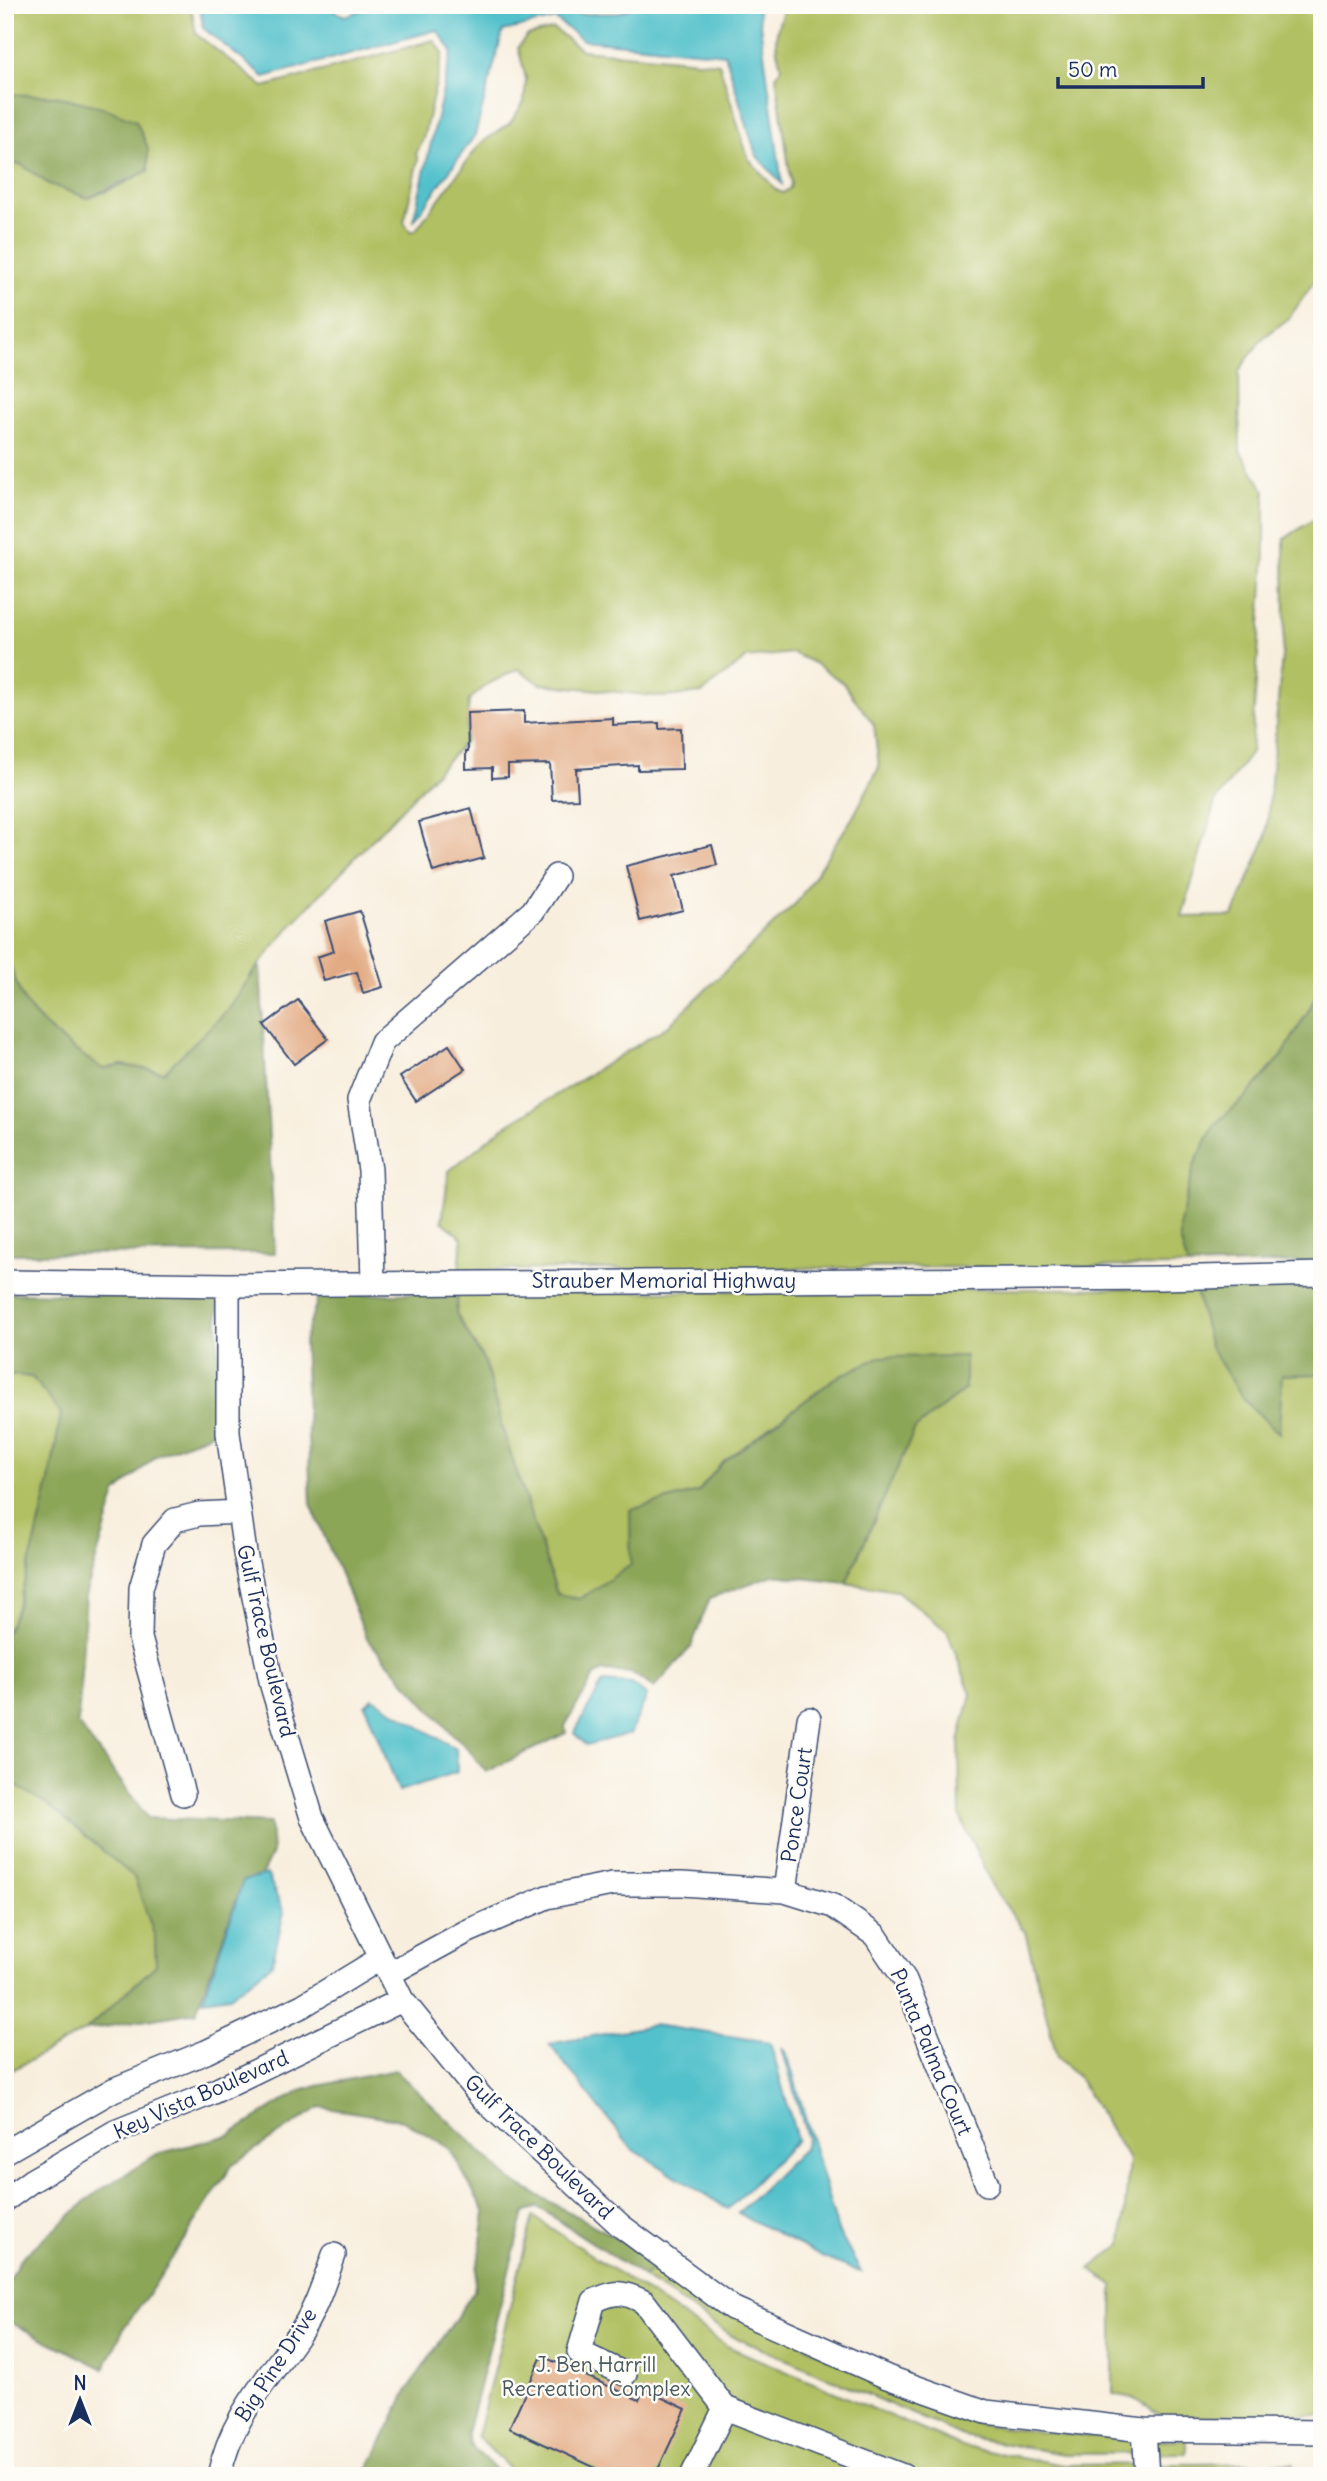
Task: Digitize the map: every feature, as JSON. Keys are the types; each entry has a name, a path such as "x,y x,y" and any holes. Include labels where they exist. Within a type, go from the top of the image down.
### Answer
{"street":[{"path":"373,1282 370,1170 359,1100 382,1042 533,911 555,876"},
{"name":"Strauber Memorial Highway","path":"5,1282 228,1285 1147,1278 1322,1274"},
{"name":"Gulf Trace Boulevard","path":"228,1285 228,1433 245,1553 272,1686 312,1818 402,2000 481,2097 621,2226 732,2308 887,2377 986,2412 1144,2430 1322,2432"},
{"path":"183,1794 140,1638 141,1588 154,1544 175,1520 199,1514 239,1512"},
{"name":"Ponce Court","path":"785,1891 809,1719"},
{"name":"Punta Palma Court","path":"385,1966 547,1897 612,1884 682,1884 785,1891 833,1906 875,1935 905,1980 987,2184"},
{"name":"Key Vista Boulevard","path":"5,2152 113,2090 206,2052 385,1966"},
{"name":"Key Vista Boulevard","path":"5,2200 31,2181 115,2132 209,2094 402,2000"},
{"name":"Big Pine Drive","path":"219,2476 234,2429 249,2401 299,2334 316,2306 334,2255"},
{"path":"625,2374 579,2352 594,2301 612,2293 627,2293 644,2302 725,2408 903,2476"},
{"path":"692,2476 725,2408"},
{"path":"1144,2430 1147,2476"}],"green space":[{"path":"5,5 191,5 196,34 264,87 434,40 443,53 423,139 416,154 418,159 404,222 410,231 415,231 480,144 510,123 524,102 526,79 518,47 527,36 554,29 582,50 719,63 748,158 776,190 783,193 790,188 791,182 776,76 782,67 776,43 777,29 785,5 1322,5 1322,270 1289,318 1262,339 1239,371 1240,451 1265,491 1265,555 1251,753 1215,802 1182,917 1233,916 1266,838 1285,622 1284,539 1322,514 1322,981 1310,1008 1281,1057 1245,1098 1215,1124 1194,1165 1180,1224 1180,1239 1188,1266 459,1270 462,1238 442,1221 449,1171 502,1128 668,1026 797,902 853,817 879,767 874,725 843,683 816,664 793,653 747,658 702,693 664,697 541,684 518,669 488,684 469,700 465,742 292,924 251,975 228,1010 164,1072 122,1065 103,1069 81,1055 35,1016 21,995 5,947 5,162 22,165 49,184 88,198 118,187 148,170 17,96 5,94"},
{"path":"5,94 56,96 102,107 136,121 148,148 148,171 88,198 49,184 22,165 5,162"},
{"path":"5,947 21,995 35,1016 81,1055 103,1069 122,1065 164,1072 228,1010 260,964 275,1253 5,1254"},
{"path":"1322,981 1322,1262 1188,1266 1180,1239 1180,1224 1194,1165 1215,1124 1245,1098 1281,1057 1310,1008"},
{"path":"1322,1285 1322,1374 1282,1375 1279,1433 1245,1401 1210,1347 1195,1288"},
{"path":"1195,1288 1210,1347 1245,1401 1281,1375 1322,1374 1322,2415 1164,2417 1133,2398 1113,2394 1113,2285 1090,2269 1122,2244 1129,2160 1077,2076 1057,2057 1025,1932 993,1888 960,1816 959,1741 971,1694 947,1631 897,1591 846,1583 915,1428 965,1389 834,1379 721,1464 698,1492 630,1510 631,1565 580,1599 557,1594 504,1434 485,1363 456,1313 458,1293"},
{"path":"5,1293 218,1296 218,1430 156,1456 116,1493 86,1593 78,1724 148,1818 270,1823 272,1853 261,1876 243,1881 196,2012 86,2030 156,1965 155,1937 134,1877 50,1806 5,1779 5,1634 18,1604 38,1533 61,1413 32,1377 5,1374"},
{"path":"458,1293 456,1313 485,1363 504,1434 557,1594 580,1599 631,1565 630,1510 698,1492 721,1464 834,1379 879,1357 965,1356 965,1389 915,1429 846,1583 773,1575 710,1598 691,1647 654,1688 632,1673 603,1671 594,1676 565,1726 566,1733 486,1772 467,1747 453,1735 367,1639 311,1504 304,1341 319,1295"},
{"path":"5,1374 32,1377 61,1413 38,1533 18,1604 5,1634"},
{"path":"5,1779 50,1806 134,1877 155,1937 156,1965 86,2030 5,2074"},
{"path":"395,2070 512,2181 626,2243 656,2265 644,2277 538,2207 524,2213 467,2433 470,2445 502,2476 365,2476 407,2391 474,2291 485,2213 450,2149 403,2120 320,2107 233,2164 125,2326 104,2369 5,2320 5,2290 20,2259 96,2193 157,2154 229,2135 303,2089"},
{"name":"J. Ben Harrill Recreation Complex","path":"533,2216 727,2346 960,2446 1063,2465 1294,2463 1294,2476 517,2476 477,2436"},
{"path":"656,2265 883,2387 986,2426 1143,2441 1186,2439 1186,2453 1063,2454 963,2436 732,2336 644,2277"}],"water":[{"path":"200,5 323,5 345,16 370,5 567,5 580,14 617,13 639,5 760,5 758,10 782,184 756,155 725,54 583,40 555,19 503,31 475,135 413,222 452,51 437,30 264,77 203,28"},
{"path":"603,1682 632,1684 647,1696 630,1734 586,1745 574,1733"},
{"path":"373,1698 456,1749 457,1772 399,1791 365,1705"},
{"path":"267,1874 284,1912 272,1964 230,1996 203,2000 243,1881"},
{"path":"653,2025 770,2042 797,2140 728,2209 631,2148 549,2044"},
{"path":"782,2048 788,2057 838,2231 861,2272 824,2258 738,2213 804,2148 807,2137"}],"building":[{"path":"524,711 524,723 613,718 613,725 659,723 659,729 681,728 682,769 638,770 638,765 576,769 578,799 552,800 550,764 508,765 508,777 492,778 492,768 466,769 467,713"},
{"path":"471,808 484,858 433,872 419,822"},
{"path":"712,845 717,865 674,876 683,910 640,921 626,866"},
{"path":"360,911 383,987 363,993 357,972 324,981 317,957 334,951 325,921"},
{"path":"298,1000 328,1039 294,1064 264,1025"},
{"path":"449,1045 465,1069 416,1101 400,1077"},
{"path":"542,2356 639,2400 644,2389 686,2409 655,2476 593,2476 596,2468 509,2428"}]}
